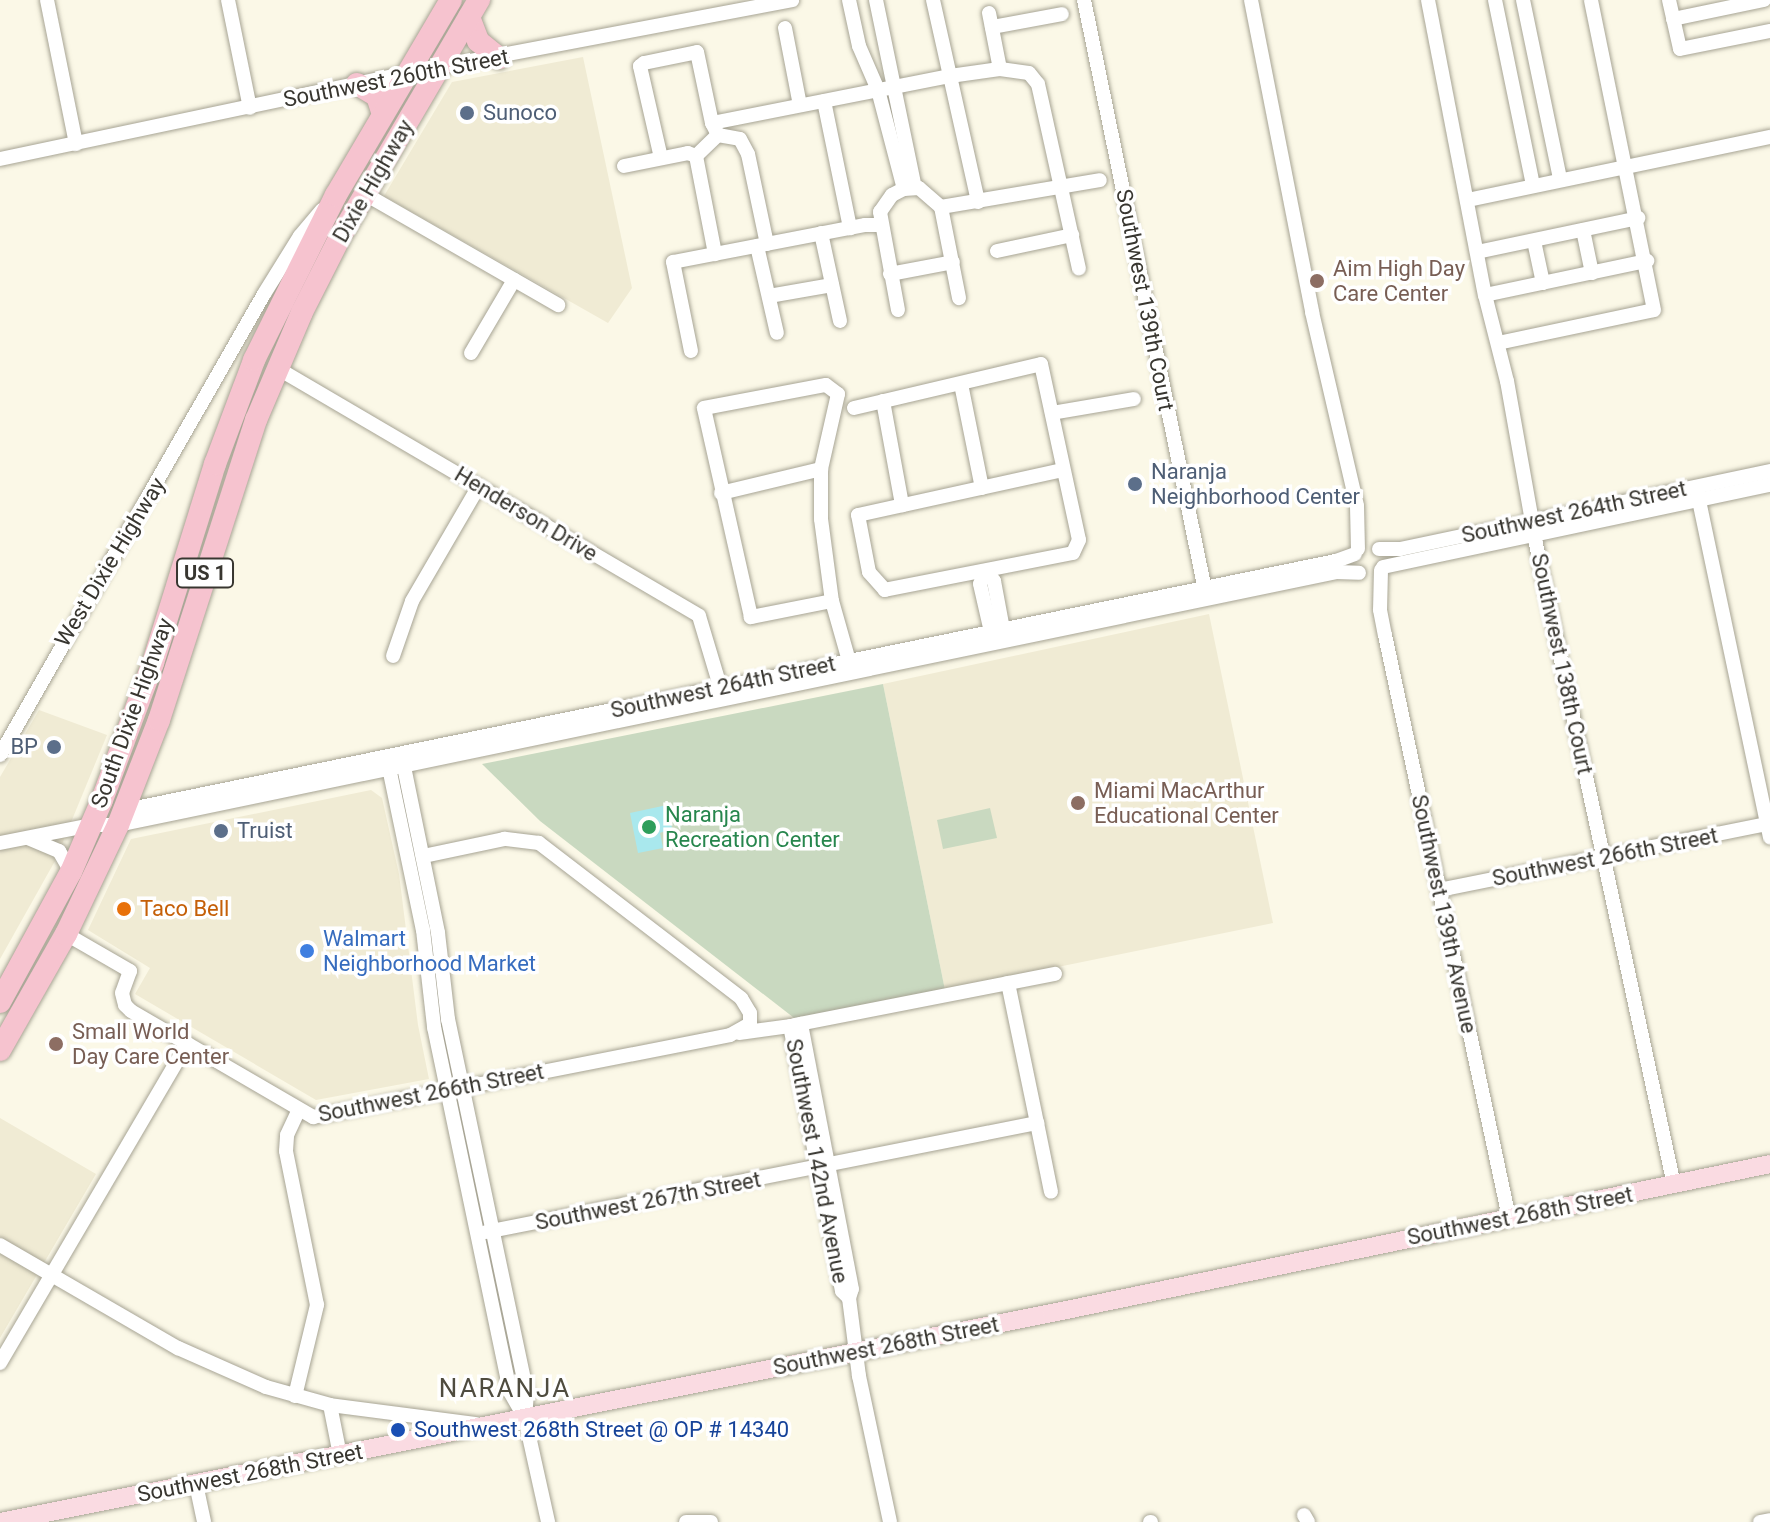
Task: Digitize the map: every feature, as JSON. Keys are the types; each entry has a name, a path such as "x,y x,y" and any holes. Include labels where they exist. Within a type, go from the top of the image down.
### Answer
{"highway":[{"name":"Dixie Highway","path":"336,195 451,0"},
{"name":"Dixie Highway","path":"277,368 322,271 474,8"},
{"path":"474,8 478,41 499,58"},
{"path":"357,84 377,96 383,114"},
{"name":"South Dixie Highway","path":"0,1002 71,872 92,825 136,713 215,464 254,360 336,195"},
{"path":"254,360 277,368"},
{"name":"South Dixie Highway","path":"0,1050 66,934 121,818 159,720 239,468 277,368"}],"main road":[{"name":"Southwest 268th Street","path":"0,1522 75,1514 196,1484 1770,1164"}],"street":[{"path":"47,0 76,144"},
{"path":"228,0 250,108"},
{"name":"Southwest 260th Street","path":"0,159 407,73 499,58 792,0"},
{"path":"849,0 859,46 898,138 910,188"},
{"path":"876,0 896,87 898,138"},
{"path":"933,0 978,202"},
{"name":"Southwest 139th Court","path":"1084,0 1205,594"},
{"path":"1251,0 1312,312 1357,506 1384,557 1382,568 1361,574 1353,562 1357,551 1357,506"},
{"name":"Southwest 138th Court","path":"1428,0 1485,295 1498,343 1534,527 1674,1185"},
{"path":"1495,0 1533,185"},
{"path":"1523,0 1560,179"},
{"path":"1498,343 1654,310 1647,261 1591,0"},
{"path":"1669,0 1680,49 1770,31"},
{"path":"1673,19 1764,0"},
{"path":"1000,69 990,20 1062,14"},
{"path":"785,28 800,105"},
{"path":"661,158 640,66 644,63 697,52 715,129"},
{"path":"715,254 696,156 715,129 800,105 1000,69 1029,73 1038,84 1079,269"},
{"path":"824,101 850,228"},
{"path":"715,129 740,139 748,154 777,333"},
{"path":"1468,200 1770,137"},
{"path":"624,166 688,153 696,156"},
{"path":"941,207 1100,180"},
{"path":"898,310 881,225 882,207 910,188 925,191 941,207 959,298"},
{"path":"365,194 558,305"},
{"name":"West Dixie Highway","path":"0,755 48,665 300,236 336,195"},
{"path":"1477,252 1638,218"},
{"path":"691,351 673,262 821,233 881,225"},
{"path":"1583,230 1592,273"},
{"path":"821,233 840,321"},
{"path":"997,251 1072,235"},
{"path":"1534,241 1543,283"},
{"path":"1485,295 1647,261"},
{"path":"890,274 953,262"},
{"path":"471,353 514,280"},
{"path":"769,296 832,285"},
{"path":"222,370 237,360 254,360"},
{"path":"854,408 1041,364 1079,540 1073,553 885,590 869,572 858,515 1063,470"},
{"name":"Henderson Drive","path":"277,368 699,616 722,694"},
{"path":"961,384 982,488"},
{"path":"832,601 751,617 704,408 826,385 838,394 821,469 821,519 844,662"},
{"path":"1052,413 1134,399"},
{"path":"883,401 902,505"},
{"path":"721,493 821,469"},
{"name":"Southwest 264th Street","path":"1377,548 1400,549 1534,527 1697,493 1770,471"},
{"name":"Southwest 264th Street","path":"1697,493 1770,485"},
{"path":"393,656 412,601 479,486"},
{"path":"1697,493 1769,828"},
{"name":"Southwest 264th Street","path":"1382,568 1534,527"},
{"path":"1357,551 1377,548"},
{"name":"Southwest 264th Street","path":"0,843 1205,594 1357,551"},
{"name":"Southwest 139th Avenue","path":"1382,568 1380,610 1509,1218"},
{"path":"986,571 994,581 991,602 997,630"},
{"name":"Southwest 264th Street","path":"722,694 844,662 997,630 1338,572 1361,574"},
{"name":"Southwest 139th Avenue","path":"1361,574 1380,610"},
{"path":"395,761 423,856 438,933 448,1019 463,1089 512,1397 525,1418 548,1522"},
{"path":"395,761 423,930 432,1012 448,1092 485,1233"},
{"name":"Southwest 266th Street","path":"1439,890 1769,828"},
{"path":"28,838 59,851 71,872"},
{"path":"423,856 504,839 530,840 560,859 741,998 750,1013 744,1028"},
{"name":"Southwest 266th Street","path":"66,934 130,971 122,993 125,1005 298,1111 313,1117 463,1089 744,1028"},
{"path":"795,1025 1055,974"},
{"path":"1008,983 1051,1192"},
{"name":"Southwest 142nd Avenue","path":"744,1028 795,1025 823,1167 842,1291 849,1298 859,1376 890,1522"},
{"path":"0,1363 187,1044"},
{"path":"295,1396 317,1305 286,1151 287,1135 298,1111"},
{"name":"Southwest 267th Street","path":"485,1233 1037,1123"},
{"path":"0,1245 201,1360 295,1396 330,1405 487,1426"},
{"path":"330,1405 340,1455"},
{"path":"196,1484 204,1522"},
{"path":"1760,1522 1770,1520"},
{"path":"686,1522 711,1522"}],"shaded area":[{"path":"583,57 632,288 608,323 384,196 452,82"},
{"name":"Miami MacArthur Educational Center","path":"1209,614 1273,923 945,990 883,684"},
{"path":"39,710 107,735 55,861 0,959 0,777"},
{"path":"371,790 382,798 399,874 418,1025 429,1079 316,1100 135,994 150,968 88,930 131,839"},
{"path":"0,1118 96,1174 0,1338"}],"green space":[{"path":"883,684 945,990 798,1021 540,821 482,764"},
{"path":"990,808 997,838 943,849 937,820"}],"water":[{"path":"667,805 672,828 660,833 663,848 638,853 630,813"}],"place":[{"name":"Sunoco","path":"467,113"},
{"name":"Aim High Day Care Center","path":"1317,281"},
{"name":"Naranja Neighborhood Center","path":"1135,484"},
{"name":"BP","path":"54,747"},
{"name":"Miami MacArthur Educational Center","path":"1078,803"},
{"name":"Naranja Recreation Center","path":"649,827"},
{"name":"Truist","path":"221,831"},
{"name":"Taco Bell","path":"124,909"},
{"name":"Walmart Neighborhood Market","path":"307,951"},
{"name":"Small World Day Care Center","path":"56,1044"},
{"name":"Southwest 268th Street @ OP # 14340","path":"398,1430"}],"district":[{"name":"NARANJA","path":"505,1389"}]}
